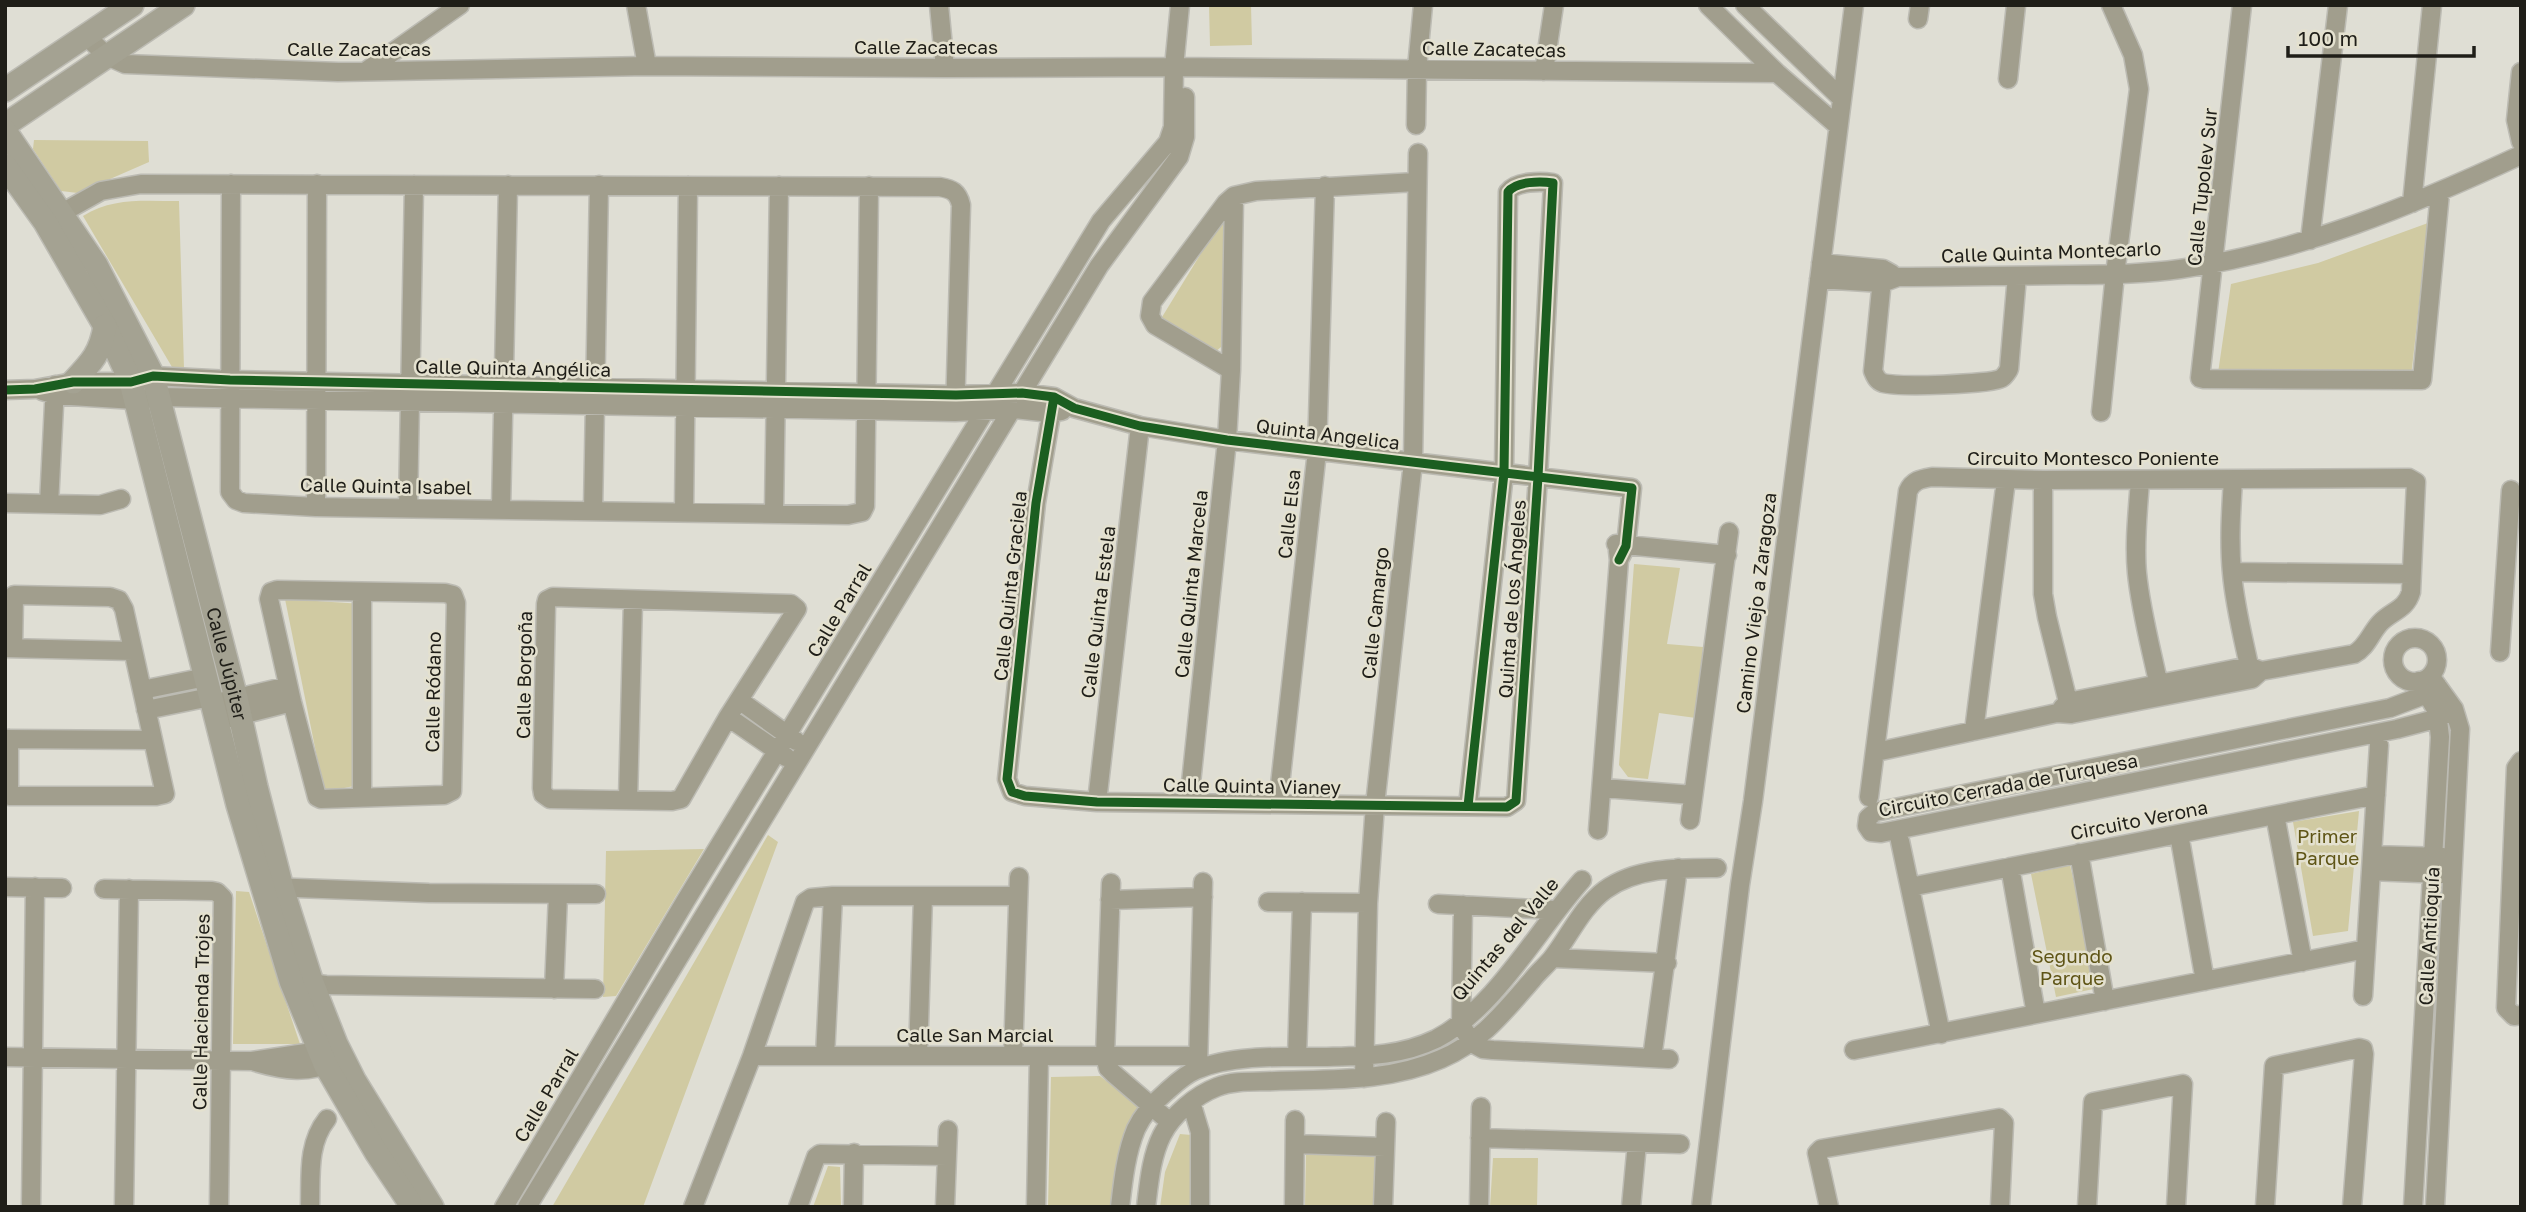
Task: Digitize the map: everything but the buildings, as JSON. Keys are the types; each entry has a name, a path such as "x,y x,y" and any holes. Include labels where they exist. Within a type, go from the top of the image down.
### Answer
{"main road":[{"path":"5,90 132,5"},
{"path":"5,125 183,5"},
{"path":"10,165 24,125 40,102"},
{"name":"Calle Júpiter","path":"5,131 10,165 96,265 145,388 237,706 272,887"},
{"name":"Calle Júpiter","path":"54,218 105,326 145,388 211,700 302,982 370,1142 413,1207"},
{"path":"61,387 97,355 105,326"},
{"name":"Calle Júpiter","path":"331,1055 432,1207"}],"street":[{"path":"366,71 460,5"},
{"path":"636,5 646,66"},
{"path":"939,5 945,68"},
{"name":"Calle Parral","path":"527,1207 1099,266 1182,151 1185,127 1180,67 1180,5"},
{"path":"1416,125 1423,5"},
{"path":"1544,71 1554,5"},
{"path":"1708,5 1777,73 1838,126"},
{"path":"1745,5 1842,98"},
{"name":"Camino Viejo a Zaragoza","path":"1700,1207 1854,5"},
{"path":"2008,79 2016,5"},
{"path":"2101,412 2115,274 2139,89 2133,55 2111,5"},
{"name":"Calle Tupolev Sur","path":"2242,5 2200,378 2422,380 2440,193"},
{"path":"2310,240 2338,5"},
{"path":"2412,203 2432,5"},
{"name":"Calle Zacatecas","path":"86,36 107,56 120,63 133,65 366,71 646,66 1418,68 1777,73"},
{"name":"Calle Parral","path":"504,1207 787,735 1101,221 1168,142 1180,67"},
{"path":"2521,72 2516,120 2521,142"},
{"name":"Calle Camargo","path":"1364,1077 1368,903 1375,805 1413,462 1418,153"},
{"name":"Calle Quinta Montecarlo","path":"1820,271 1888,276 2017,276 2166,271 2215,263 2310,240 2370,221 2440,193 2521,155"},
{"path":"1231,370 1156,325 1150,316 1150,309 1226,203 1234,197 1256,191 1416,181"},
{"name":"Quinta de los Ángeles","path":"1468,806 1504,473 1508,191 1515,185 1550,182 1553,187 1538,477 1516,801 1507,807"},
{"path":"54,218 101,191 119,186 168,183 949,188 955,192 961,205 956,404"},
{"name":"Calle Quinta Isabel","path":"231,184 230,492 244,503 316,507 854,514 862,512 865,506 867,402"},
{"path":"316,507 317,184"},
{"path":"408,508 414,185"},
{"path":"501,509 508,185"},
{"path":"593,511 599,186"},
{"path":"684,512 688,186"},
{"path":"774,513 779,186"},
{"name":"Calle Elsa","path":"1278,803 1317,451 1325,186"},
{"path":"867,402 869,187"},
{"name":"Calle Quinta Marcela","path":"1189,802 1227,440 1234,197"},
{"path":"1888,276 1873,370 1882,383 1905,385 1988,383 2003,378 2009,369 2017,276"},
{"name":"Calle Quinta Angélica","path":"5,390 61,387 145,388 230,380 411,384 504,395 956,404 1018,401"},
{"path":"49,504 61,387"},
{"name":"Calle Quinta Angélica","path":"145,388 230,399 316,401 410,402 504,395"},
{"name":"Quinta Angelica","path":"1018,401 1074,408 1140,426 1227,440 1628,489 1621,550"},
{"name":"Calle Quinta Graciela","path":"1007,779 1036,503 1053,405"},
{"name":"Calle Quinta Estela","path":"1097,802 1140,426"},
{"name":"Circuito Montesco Poniente","path":"1869,797 1911,484 1932,477 2006,480 2412,478 2417,486 2409,601 2379,624 2365,646 2354,654 2160,689 1876,752"},
{"path":"1974,731 2006,480"},
{"path":"2043,480 2043,594 2066,709"},
{"path":"2140,480 2137,570 2144,618 2160,689"},
{"path":"2233,480 2232,572 2238,617 2254,672"},
{"path":"5,503 100,505 121,499"},
{"path":"2500,652 2514,501"},
{"path":"1689,820 1730,532"},
{"path":"1598,830 1621,550 1727,555"},
{"path":"2232,572 2411,574"},
{"name":"Calle Ródano","path":"271,592 453,595 456,603 452,791 444,795 317,797 290,694 269,599 271,592"},
{"path":"362,592 362,797"},
{"path":"133,651 9,648 14,596 110,597 119,600 124,609 165,794 9,796 7,739 153,740"},
{"name":"Calle Borgoña","path":"553,597 794,605 796,612 739,700 681,799 550,799 543,794 546,604 547,600 553,597"},
{"path":"628,800 633,600"},
{"path":"2392,614 2404,640"},
{"path":"2502,627 2521,625"},
{"path":"2370,637 2386,645 2393,656 2397,673 2407,681 2428,684 2437,661 2432,646 2420,638 2404,640 2393,656"},
{"name":"Calle Antioquía","path":"2428,684 2446,713 2460,729 2435,1207"},
{"name":"Circuito Cerrada de Turquesa","path":"2428,684 2390,708 1875,812 1868,818 1867,826 1871,832 1881,834 2282,752 2446,713"},
{"path":"142,690 237,706 290,694"},
{"path":"146,710 211,700"},
{"path":"739,700 805,747"},
{"name":"Calle Antioquía","path":"2413,1207 2440,737 2446,713"},
{"path":"728,717 795,764"},
{"path":"2278,731 2282,752"},
{"path":"2362,996 2379,745"},
{"path":"2521,761 2516,768 2517,868 2506,1009 2514,1016 2521,1015"},
{"name":"Calle Quinta Vianey","path":"1007,779 1009,788 1018,795 1097,802 1507,807"},
{"path":"1603,788 1693,795"},
{"name":"Circuito Verona","path":"1910,887 2376,795"},
{"path":"2275,815 2303,962"},
{"path":"2179,834 2205,981"},
{"path":"1900,841 1941,1034"},
{"path":"2079,853 2105,1001"},
{"path":"2372,863 2454,866"},
{"path":"2010,867 2036,1014"},
{"path":"1463,905 1461,1025 1472,1043 1483,1049 1493,1050 1660,1059 1678,868"},
{"path":"1146,1207 1157,1146 1171,1122 1191,1102 1231,1083 1389,1076 1442,1059 1472,1043 1508,1010 1553,958 1589,906 1605,890 1626,879 1649,872 1678,868 1717,868"},
{"path":"1013,1056 1019,877"},
{"name":"Quintas del Valle","path":"1198,1063 1365,1056 1412,1049 1461,1025 1494,991 1555,910 1582,880"},
{"path":"5,887 62,888"},
{"path":"31,1207 35,887"},
{"path":"272,887 596,894"},
{"name":"Calle Hacienda Trojes","path":"104,889 212,891 223,898 219,1207"},
{"path":"124,1207 129,889"},
{"path":"1120,1207 1130,1148 1137,1128 1151,1105 1198,1063 1203,890 1111,891 1105,1056 1108,1068 1151,1105 1171,1122"},
{"path":"554,989 558,895"},
{"path":"918,1056 923,896"},
{"path":"693,1207 752,1056 805,902 813,898 833,897 1018,896"},
{"path":"825,1056 833,897"},
{"path":"1268,902 1368,903"},
{"path":"1297,1057 1302,902"},
{"path":"1438,904 1555,910"},
{"path":"1854,1050 2366,949"},
{"path":"1553,958 1667,963"},
{"path":"302,982 595,989"},
{"path":"2426,991 2448,992"},
{"path":"2265,1207 2274,1066 2359,1048 2363,1049 2364,1054 2352,1207"},
{"path":"5,1057 252,1061 331,1055"},
{"name":"Calle San Marcial","path":"752,1056 1105,1056 1198,1063"},
{"path":"1036,1207 1039,1056"},
{"path":"2087,1207 2093,1102 2183,1084 2176,1207"},
{"path":"1191,1102 1200,1132 1200,1207"},
{"path":"1479,1207 1481,1107"},
{"path":"1829,1207 1817,1153 1821,1149 1999,1118 2004,1123 2000,1207"},
{"path":"310,1207 313,1144 327,1119"},
{"path":"1294,1207 1295,1120"},
{"path":"1383,1207 1386,1122"},
{"path":"945,1207 948,1130"},
{"path":"1480,1138 1680,1144"},
{"path":"1631,1207 1637,1143"},
{"path":"1295,1144 1385,1147"},
{"path":"798,1207 816,1157 824,1153 947,1156"},
{"path":"853,1207 854,1153"}],"green space":[{"path":"1209,5 1251,5 1252,45 1210,46"},
{"path":"34,140 148,141 149,162 78,193 61,191 33,149"},
{"path":"179,201 184,368 172,367 83,216 117,203"},
{"path":"2428,223 2411,377 2218,373 2231,284 2318,263"},
{"path":"1219,224 1226,224 1221,347 1214,353 1159,322"},
{"path":"1634,564 1680,568 1667,644 1703,647 1696,718 1659,713 1648,779 1628,777 1619,765"},
{"path":"285,599 363,604 354,786 324,792"},
{"name":"Primer Parque","path":"2359,811 2348,931 2313,936 2293,822"},
{"path":"768,835 778,842 643,1207 552,1207"},
{"path":"704,849 616,996 603,997 606,851"},
{"name":"Segundo Parque","path":"2070,865 2098,988 2056,997 2031,874"},
{"path":"236,891 249,892 300,1044 233,1044"},
{"path":"1100,1076 1142,1109 1114,1207 1048,1207 1051,1077"},
{"path":"1180,1134 1191,1135 1192,1207 1160,1207 1165,1172"},
{"path":"1306,1153 1381,1156 1379,1207 1305,1207"},
{"path":"1493,1158 1538,1158 1537,1207 1490,1207"},
{"path":"828,1166 840,1167 841,1207 813,1207"}],"cycle path":[{"path":"1054,397 1036,503 1007,779 1012,792 1025,796 1097,802 1507,807 1516,801 1538,477 1553,183 1523,184 1508,192 1504,473 1468,806"},
{"path":"5,390 35,389 73,382 131,382 153,376 230,380 956,395 1022,393 1054,397 1074,408 1140,426 1227,440 1632,488 1626,546 1619,560"}]}
